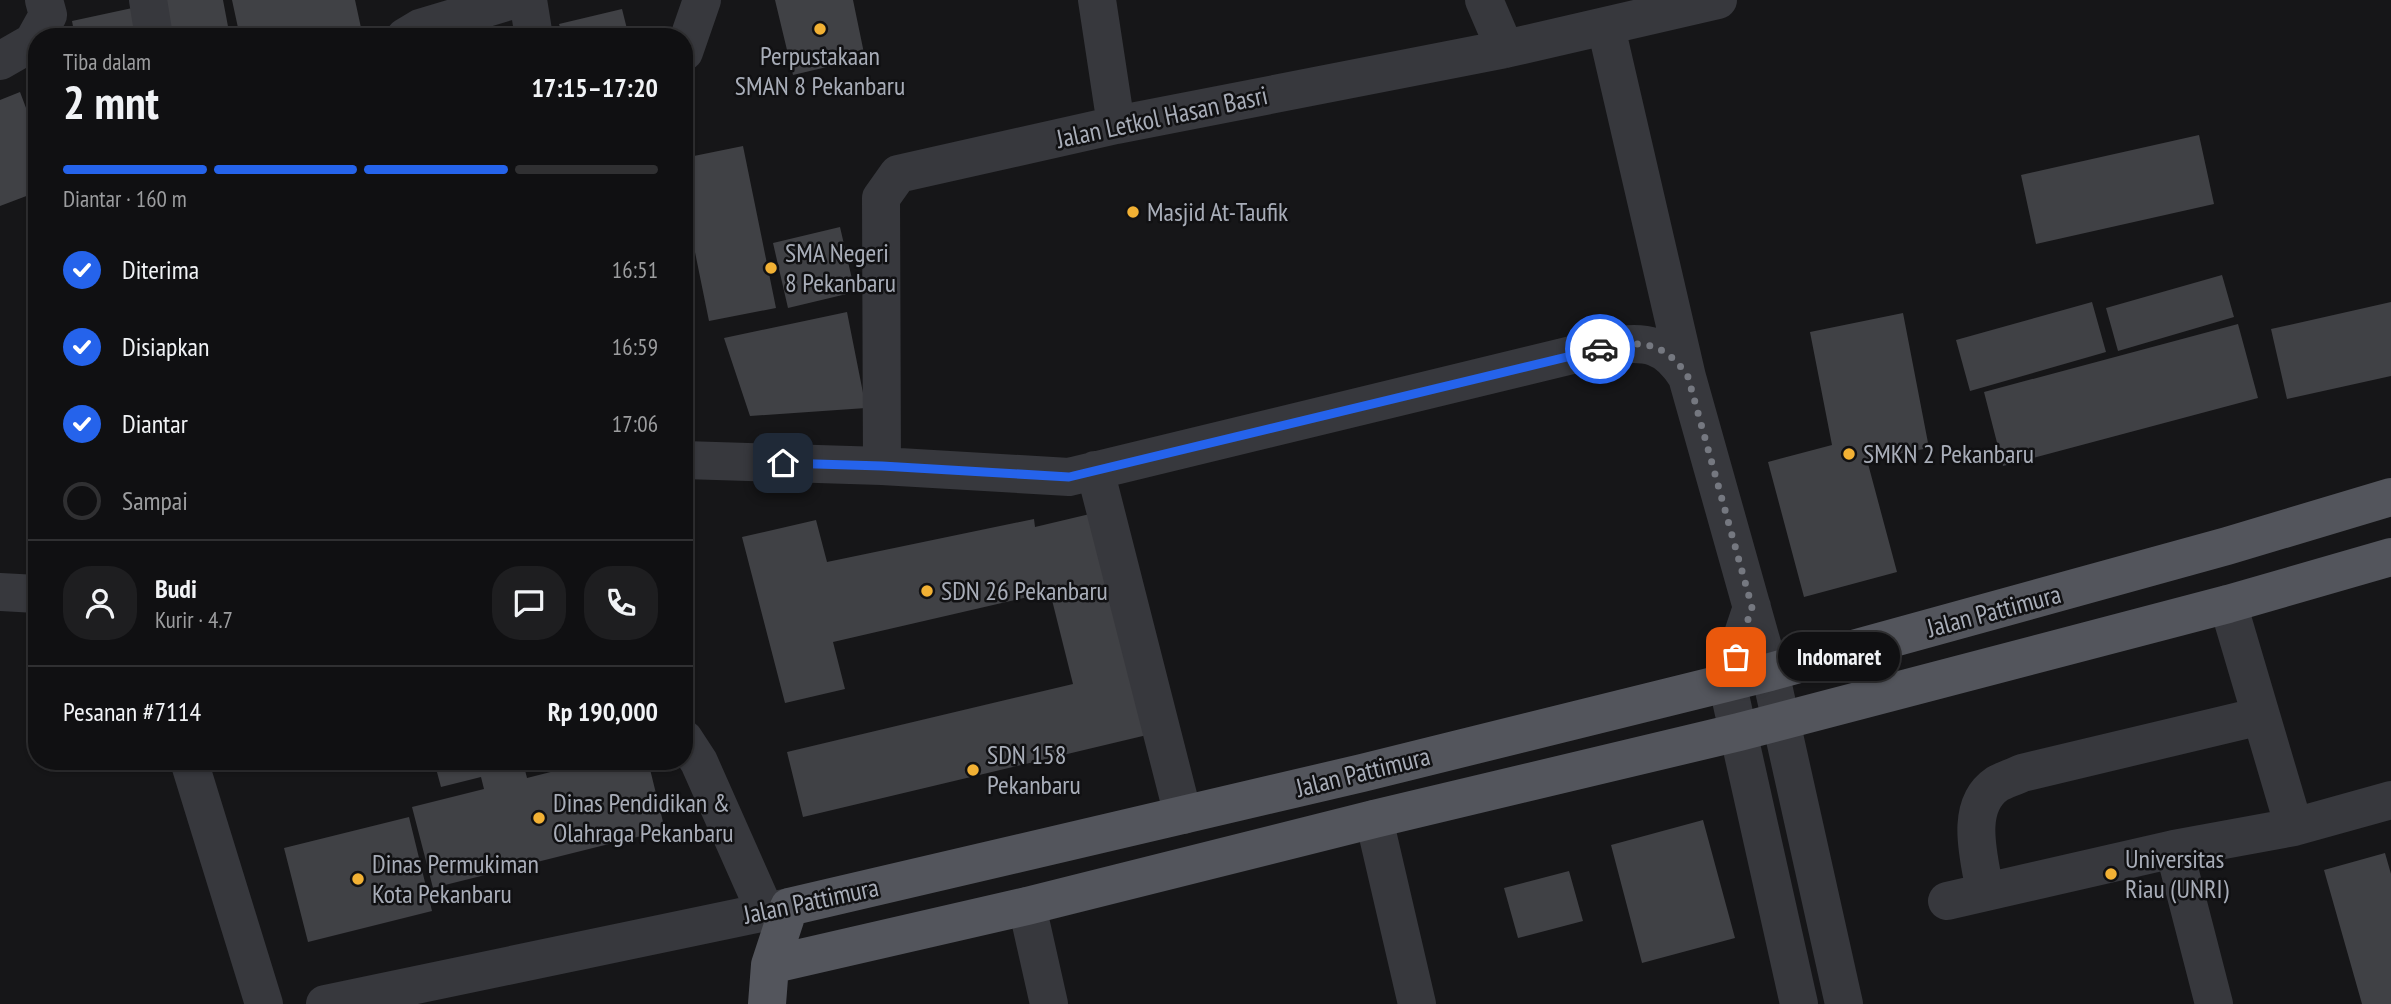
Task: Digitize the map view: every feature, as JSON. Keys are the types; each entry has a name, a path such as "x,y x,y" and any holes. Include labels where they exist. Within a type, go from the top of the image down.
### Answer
{"main road":[{"name":"Jalan Pattimura","path":"777,909 1362,773 1770,672 2214,550 2391,497"},
{"name":"Jalan Pattimura","path":"770,965 1027,906 1374,819 1739,732 2228,604 2391,557"},
{"path":"1362,773 1374,819"},
{"path":"767,1004 777,909"}],"street":[{"path":"41,28 48,15 44,0"},
{"path":"148,0 153,28"},
{"path":"420,28 513,0"},
{"path":"528,0 533,28"},
{"path":"692,28 702,0"},
{"path":"1097,0 1116,125"},
{"path":"1484,0 1505,49"},
{"name":"Jalan Letkol Hasan Basri","path":"882,466 881,198 898,174 1116,125 1505,49 1718,0"},
{"path":"1606,27 1688,377 1782,721 1843,1004"},
{"path":"0,61 28,46"},
{"path":"693,460 882,466 1069,477 1637,342 1660,348 1678,361 1688,377"},
{"path":"1095,470 1183,815"},
{"path":"0,592 28,594"},
{"path":"2228,604 2294,827"},
{"path":"1752,607 1727,682 1799,1004"},
{"path":"1985,892 1976,828 1981,802 1996,785 2022,773 2261,716"},
{"path":"693,753 777,909"},
{"path":"192,770 264,1004"},
{"path":"1948,901 2174,849 2294,827 2391,800"},
{"path":"1374,819 1417,1004"},
{"path":"2174,849 2214,1004"},
{"path":"1027,906 1049,1004"},
{"name":"Jalan Pattimura","path":"325,1004 777,909"}],"building":[{"path":"156,0 223,0 228,28 161,28"},
{"path":"232,0 355,0 361,28 238,28"},
{"name":"Perpustakaan SMAN 8 Pekanbaru","path":"775,0 853,0 865,58 793,75"},
{"path":"137,7 141,28 73,28 72,21"},
{"path":"622,9 627,28 560,28 559,24"},
{"path":"20,92 28,113 28,195 0,206 0,100"},
{"path":"2199,135 2214,204 2036,244 2021,175"},
{"path":"743,146 776,308 709,321 693,242 693,156"},
{"path":"840,227 855,292 788,308 773,243"},
{"path":"2222,275 2234,317 2118,351 2106,308"},
{"name":"SMKN 2 Pekanbaru","path":"2092,302 2106,352 1970,391 1956,340"},
{"path":"2391,302 2391,376 2287,399 2271,329"},
{"path":"847,312 866,408 750,416 724,338"},
{"name":"SMKN 2 Pekanbaru","path":"1903,313 1929,448 1867,460 1897,572 1804,597 1768,462 1832,445 1810,332"},
{"name":"SMKN 2 Pekanbaru","path":"2238,324 2258,398 2003,466 1984,392"},
{"path":"1094,513 1147,735 803,817 787,752 1073,684 1050,592 833,642 845,689 785,703 742,537 816,520 827,562 1034,519 1035,527"},
{"name":"Dinas Pendidikan & Olahraga Pekanbaru","path":"436,770 525,770 527,778 559,770 650,770 665,830 433,888 412,807 484,789 481,777 441,787"},
{"name":"Dinas Permukiman Kota Pekanbaru","path":"409,817 432,911 308,942 284,848"},
{"path":"1703,820 1735,938 1642,963 1611,845"},
{"path":"2385,853 2391,874 2391,1004 2362,1004 2324,870"},
{"path":"1569,871 1583,921 1518,938 1504,888"}],"way so far":[{"path":"1600,349 1637,342 1660,348 1678,361 1688,377 1752,607 1736,657"}],"place":[{"name":"Perpustakaan SMAN 8 Pekanbaru","path":"820,29"},
{"name":"Masjid At-Taufik","path":"1133,212"},
{"name":"SMA Negeri 8 Pekanbaru","path":"771,268"},
{"name":"SMKN 2 Pekanbaru","path":"1849,454"},
{"name":"SDN 26 Pekanbaru","path":"927,591"},
{"name":"Indomaret","path":"1736,657"},
{"name":"SDN 158 Pekanbaru","path":"973,770"},
{"name":"Dinas Pendidikan & Olahraga Pekanbaru","path":"539,818"},
{"name":"Universitas Riau (UNRI)","path":"2111,874"},
{"name":"Dinas Permukiman Kota Pekanbaru","path":"358,879"}],"route":[{"path":"783,463 1069,477 1600,349"}]}
